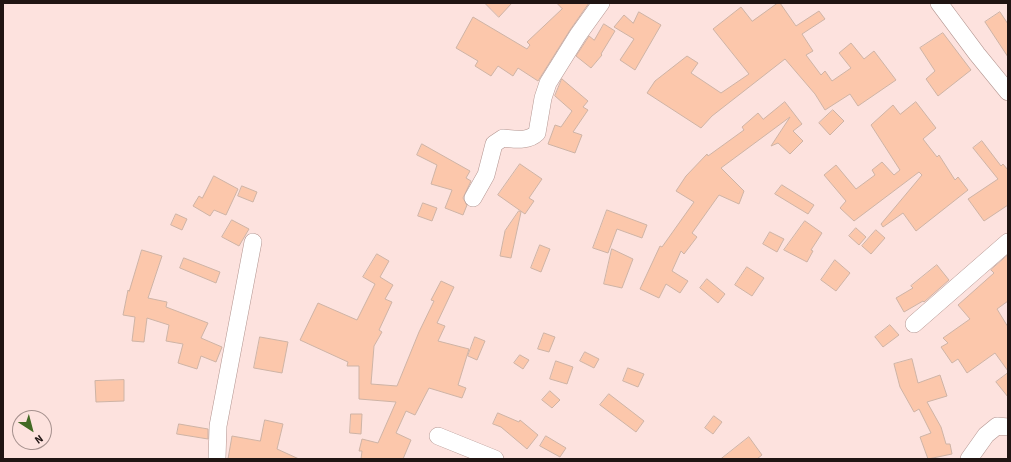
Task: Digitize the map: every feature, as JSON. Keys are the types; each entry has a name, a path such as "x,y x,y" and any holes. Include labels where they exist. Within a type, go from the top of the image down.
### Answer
{"street":[{"path":"473,198 486,175 494,144 503,138 522,139 533,137 537,133 543,98 548,83 578,35 601,3"},
{"path":"940,3 977,54 1008,92"},
{"path":"217,459 218,426 253,242"},
{"path":"914,324 1008,242"},
{"path":"969,459 986,435 997,426 1008,427"},
{"path":"438,436 495,459"}],"building":[{"path":"485,3 512,3 499,17"},
{"path":"557,3 589,3 538,81 518,68 513,76 498,66 491,76 475,66 478,61 456,48 473,17 527,49 530,45 527,42 562,9"},
{"path":"780,3 796,26 819,11 825,19 802,34 813,51 806,55 821,75 825,71 832,81 851,68 839,53 851,43 864,59 874,51 896,80 858,106 850,94 825,110 815,94 785,59 712,116 701,128 647,93 655,81 687,56 698,63 691,73 721,93 749,74 713,29 741,7 752,21"},
{"path":"639,12 661,25 635,70 620,60 634,39 614,27 624,15 633,23"},
{"path":"1000,12 1008,24 1008,57 985,22"},
{"path":"604,24 615,31 601,54 602,55 591,68 576,56 589,36 594,40"},
{"path":"943,33 971,70 938,96 926,79 935,71 920,48"},
{"path":"562,79 588,101 583,107 588,110 573,132 582,135 575,153 548,144 555,125 561,127 572,111 555,96"},
{"path":"785,102 802,124 793,131 803,141 790,154 778,143 771,146 790,117 721,168 744,191 739,204 719,195 692,233 697,237 684,254 681,251 672,271 688,281 680,293 666,284 659,298 640,289 660,246 662,247 694,202 676,191 686,176 707,154 708,156 744,130 742,127 758,113 763,119"},
{"path":"916,102 936,128 923,139 937,157 939,155 955,180 958,177 968,190 916,231 903,213 883,227 881,224 922,175 919,172 854,221 840,208 846,201 824,175 836,165 856,189 875,175 872,170 882,162 894,175 900,170 871,125 893,105 900,114"},
{"path":"833,110 844,121 830,135 819,123"},
{"path":"982,141 1001,166 1003,164 1008,170 1008,205 984,221 968,199 998,179 973,148"},
{"path":"422,144 470,171 466,178 471,181 463,198 467,205 463,215 445,208 452,190 431,184 437,165 417,155"},
{"path":"520,164 542,179 529,198 534,201 525,214 498,195"},
{"path":"214,176 238,189 226,215 214,210 210,216 193,206 199,196 202,198"},
{"path":"782,185 814,205 808,214 775,194"},
{"path":"242,186 257,192 253,202 238,196"},
{"path":"423,203 437,208 432,221 418,216"},
{"path":"607,210 647,225 642,238 617,229 608,253 593,248"},
{"path":"519,211 521,212 511,258 500,256 505,231"},
{"path":"176,214 187,219 182,230 171,225"},
{"path":"232,220 249,229 239,246 222,237"},
{"path":"805,221 822,233 811,250 813,251 807,262 784,250"},
{"path":"856,228 866,237 859,245 849,236"},
{"path":"876,230 885,238 871,254 862,246"},
{"path":"770,232 784,239 777,252 763,244"},
{"path":"540,245 550,249 541,272 531,268"},
{"path":"612,249 633,259 622,288 604,284"},
{"path":"142,250 162,256 148,298 167,302 166,307 208,323 201,338 222,347 216,362 201,356 197,369 178,363 183,344 166,341 169,325 147,318 144,342 132,341 135,317 123,315 128,290 129,291"},
{"path":"377,254 389,261 380,277 393,285 385,299 392,302 379,330 382,332 374,346 371,384 397,386 419,332 434,301 431,300 441,281 454,287 437,323 445,326 438,341 469,349 458,385 466,388 462,398 429,388 415,415 406,411 396,433 411,440 403,459 361,459 362,451 359,451 362,439 378,443 396,402 359,399 359,366 347,366 348,362 300,340 318,303 357,320 375,284 363,277"},
{"path":"1008,255 1008,301 997,309 1008,327 1008,371 995,353 967,373 958,359 952,363 941,347 948,343 943,338 970,319 958,305 994,273 991,270"},
{"path":"184,258 220,272 216,283 180,268"},
{"path":"835,260 850,273 836,291 821,280"},
{"path":"937,265 949,280 924,302 923,301 904,312 896,298 913,288 911,286"},
{"path":"747,267 764,278 752,296 735,285"},
{"path":"707,279 725,294 718,303 700,288"},
{"path":"890,325 899,335 883,347 875,337"},
{"path":"544,333 555,337 549,352 538,349"},
{"path":"260,337 288,342 282,373 254,368"},
{"path":"475,337 485,341 477,360 468,356"},
{"path":"585,352 599,359 594,368 580,361"},
{"path":"520,355 529,360 523,369 514,363"},
{"path":"912,359 918,383 940,375 947,396 927,402 941,427 946,444 950,444 952,454 928,459 920,437 931,433 919,409 914,412 900,387 894,364"},
{"path":"556,361 573,367 567,384 550,379"},
{"path":"628,368 644,374 638,387 623,381"},
{"path":"1008,373 1008,397 996,382"},
{"path":"124,380 124,401 96,402 95,381"},
{"path":"550,391 560,400 552,408 542,400"},
{"path":"609,394 644,421 636,432 600,405"},
{"path":"498,413 519,422 520,420 538,435 527,449 501,427 493,424"},
{"path":"351,414 362,414 361,434 350,433"},
{"path":"714,416 722,422 713,434 705,428"},
{"path":"265,420 283,424 277,449 299,459 228,459 232,436 260,441"},
{"path":"179,424 208,429 208,439 177,434"},
{"path":"546,436 566,448 560,457 540,446"},
{"path":"749,437 762,455 757,459 721,459"}]}
